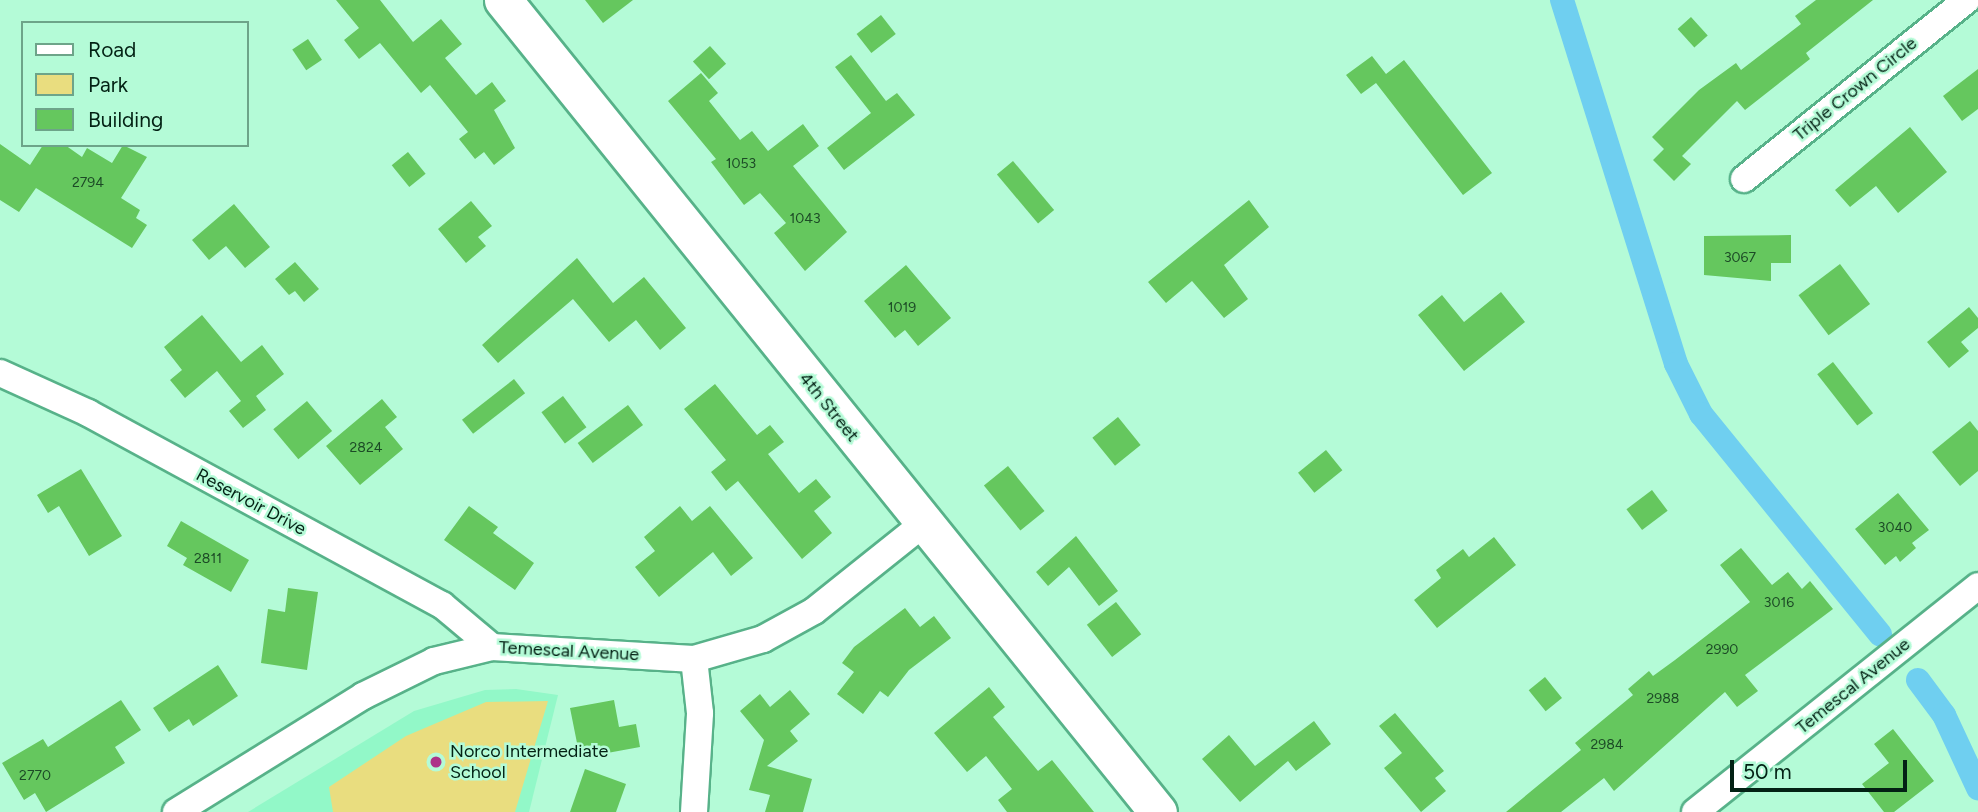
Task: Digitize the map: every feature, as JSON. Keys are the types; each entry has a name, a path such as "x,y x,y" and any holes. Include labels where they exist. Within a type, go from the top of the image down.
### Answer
{"street":[{"name":"4th Street","path":"503,0 1158,812"},
{"name":"Triple Crown Circle","path":"1744,179 1967,0"},
{"name":"Reservoir Drive","path":"0,373 88,413 442,605 492,647"},
{"name":"Temescal Avenue","path":"176,812 363,696 434,661 492,647 694,659 763,639 814,611 923,524"},
{"name":"Temescal Avenue","path":"1695,812 1978,586"},
{"path":"694,659 700,713 694,812"}],"shaded area":[{"name":"Norco Intermediate School","path":"516,689 558,695 529,812 248,812 414,711 485,690"}],"green space":[{"name":"Norco Intermediate School","path":"548,701 515,812 333,812 329,787 406,736 486,702"}],"building":[{"path":"336,0 380,0 413,42 441,19 462,44 445,58 476,95 492,82 506,101 494,110 515,148 494,165 484,152 475,159 459,139 468,132 430,85 421,93 380,43 359,59 344,40 359,28"},
{"path":"585,0 633,0 603,23"},
{"path":"1816,0 1873,0 1806,53 1810,59 1745,110 1737,101 1682,156 1691,164 1674,181 1653,160 1664,149 1652,137 1699,90 1736,63 1741,70 1801,24 1795,16"},
{"path":"881,15 896,34 871,53 857,34"},
{"path":"1691,17 1708,36 1694,48 1678,29"},
{"path":"308,39 322,60 306,70 292,50"},
{"path":"710,46 726,64 709,79 693,61"},
{"path":"851,55 886,101 897,93 915,115 844,170 827,148 871,113 835,67"},
{"path":"1372,56 1386,74 1404,60 1492,173 1463,195 1376,83 1361,94 1346,75"},
{"path":"1978,69 1978,109 1962,121 1943,96"},
{"path":"701,73 718,93 709,101 740,140 752,131 768,151 803,124 819,146 793,166 847,232 805,271 774,233 786,223 760,193 744,205 711,162 716,159 668,101"},
{"path":"1910,127 1947,172 1898,213 1876,186 1850,207 1835,190"},
{"path":"0,144 30,165 42,147 68,147 82,157 87,148 112,163 122,147 147,157 121,198 140,210 136,218 147,225 132,248 36,188 19,212 0,200"},
{"path":"408,152 426,174 409,187 392,165"},
{"path":"1013,161 1054,210 1038,224 997,174"},
{"path":"1249,200 1269,227 1224,265 1248,299 1224,318 1192,281 1166,303 1148,282"},
{"path":"471,201 492,226 478,237 486,246 466,263 438,229"},
{"path":"234,204 270,247 245,268 226,246 209,260 192,240"},
{"path":"1791,235 1791,263 1771,263 1771,281 1704,275 1704,236"},
{"path":"577,258 613,303 644,277 686,328 660,350 636,320 609,342 573,299 498,363 482,345"},
{"path":"295,262 319,289 304,302 295,291 289,295 275,279"},
{"path":"1840,264 1870,304 1829,335 1798,295"},
{"path":"906,265 951,318 918,346 905,330 895,338 864,301"},
{"path":"1501,292 1525,322 1464,371 1418,315 1442,295 1464,322"},
{"path":"1969,307 1978,318 1978,328 1961,342 1969,351 1949,368 1927,342"},
{"path":"202,315 241,362 262,345 284,374 256,396 266,410 243,428 229,411 241,401 217,371 185,398 170,380 182,370 164,347"},
{"path":"1833,362 1873,413 1857,426 1817,374"},
{"path":"514,379 525,393 473,434 462,420"},
{"path":"715,384 757,435 770,425 784,442 768,454 799,493 816,479 831,497 814,511 832,533 802,559 738,481 726,491 711,472 726,460 684,409"},
{"path":"563,396 586,427 565,443 541,412"},
{"path":"382,399 397,417 385,427 403,449 360,485 326,446"},
{"path":"307,401 332,431 298,459 273,429"},
{"path":"628,405 643,425 593,463 578,443"},
{"path":"1118,417 1141,445 1115,466 1092,438"},
{"path":"1970,421 1978,431 1978,471 1960,486 1932,452"},
{"path":"1326,450 1342,470 1314,493 1298,473"},
{"path":"1008,466 1045,511 1020,531 984,486"},
{"path":"81,469 122,536 89,556 59,506 48,513 37,495"},
{"path":"1652,490 1668,511 1642,530 1626,509"},
{"path":"1898,493 1929,530 1912,543 1916,548 1900,562 1896,556 1885,565 1855,529"},
{"path":"469,506 498,527 493,533 534,563 515,590 444,540"},
{"path":"680,506 692,521 710,506 753,558 731,576 713,552 659,597 635,567 655,551 644,537"},
{"path":"181,521 249,560 231,592 183,565 187,558 167,546"},
{"path":"1076,536 1118,591 1099,606 1069,567 1048,586 1036,572"},
{"path":"1494,537 1516,565 1437,628 1414,600 1441,578 1436,570 1463,549 1469,557"},
{"path":"1741,548 1772,585 1788,572 1802,589 1810,581 1833,609 1745,675 1758,691 1737,707 1725,692 1614,791 1604,778 1561,812 1506,812 1581,750 1575,743 1633,695 1628,689 1649,671 1653,676 1750,602 1720,565"},
{"path":"288,588 318,592 307,670 261,663 268,609 285,612"},
{"path":"1116,602 1141,634 1112,657 1087,625"},
{"path":"905,608 920,627 934,616 951,638 909,670 888,697 880,691 863,714 837,694 854,672 842,663 854,647"},
{"path":"218,665 238,696 193,726 189,719 169,732 153,708"},
{"path":"1545,677 1562,698 1546,711 1529,690"},
{"path":"989,687 1005,707 993,717 1038,771 1052,760 1094,812 1007,812 998,800 1012,789 986,756 967,772 934,733"},
{"path":"790,690 810,714 790,731 798,741 767,766 812,779 803,812 765,812 770,795 749,790 764,740 740,711 760,694 770,707"},
{"path":"121,700 141,730 115,747 125,763 46,812 35,793 24,800 2,763 43,739 48,747"},
{"path":"614,700 619,727 636,724 640,747 580,758 570,708"},
{"path":"1395,713 1444,771 1435,778 1446,791 1421,812 1384,768 1402,753 1379,726"},
{"path":"1314,721 1331,744 1296,771 1288,761 1240,802 1202,759 1229,735 1255,766"},
{"path":"1893,729 1934,781 1894,812 1884,812 1862,784 1889,763 1874,744"},
{"path":"585,769 626,784 616,812 570,812"}],"waterway":[{"path":"1562,0 1676,364 1701,414 1880,634"},
{"path":"1918,680 1944,715 1978,788"}],"place":[{"name":"Norco Intermediate School","path":"436,762"}]}
